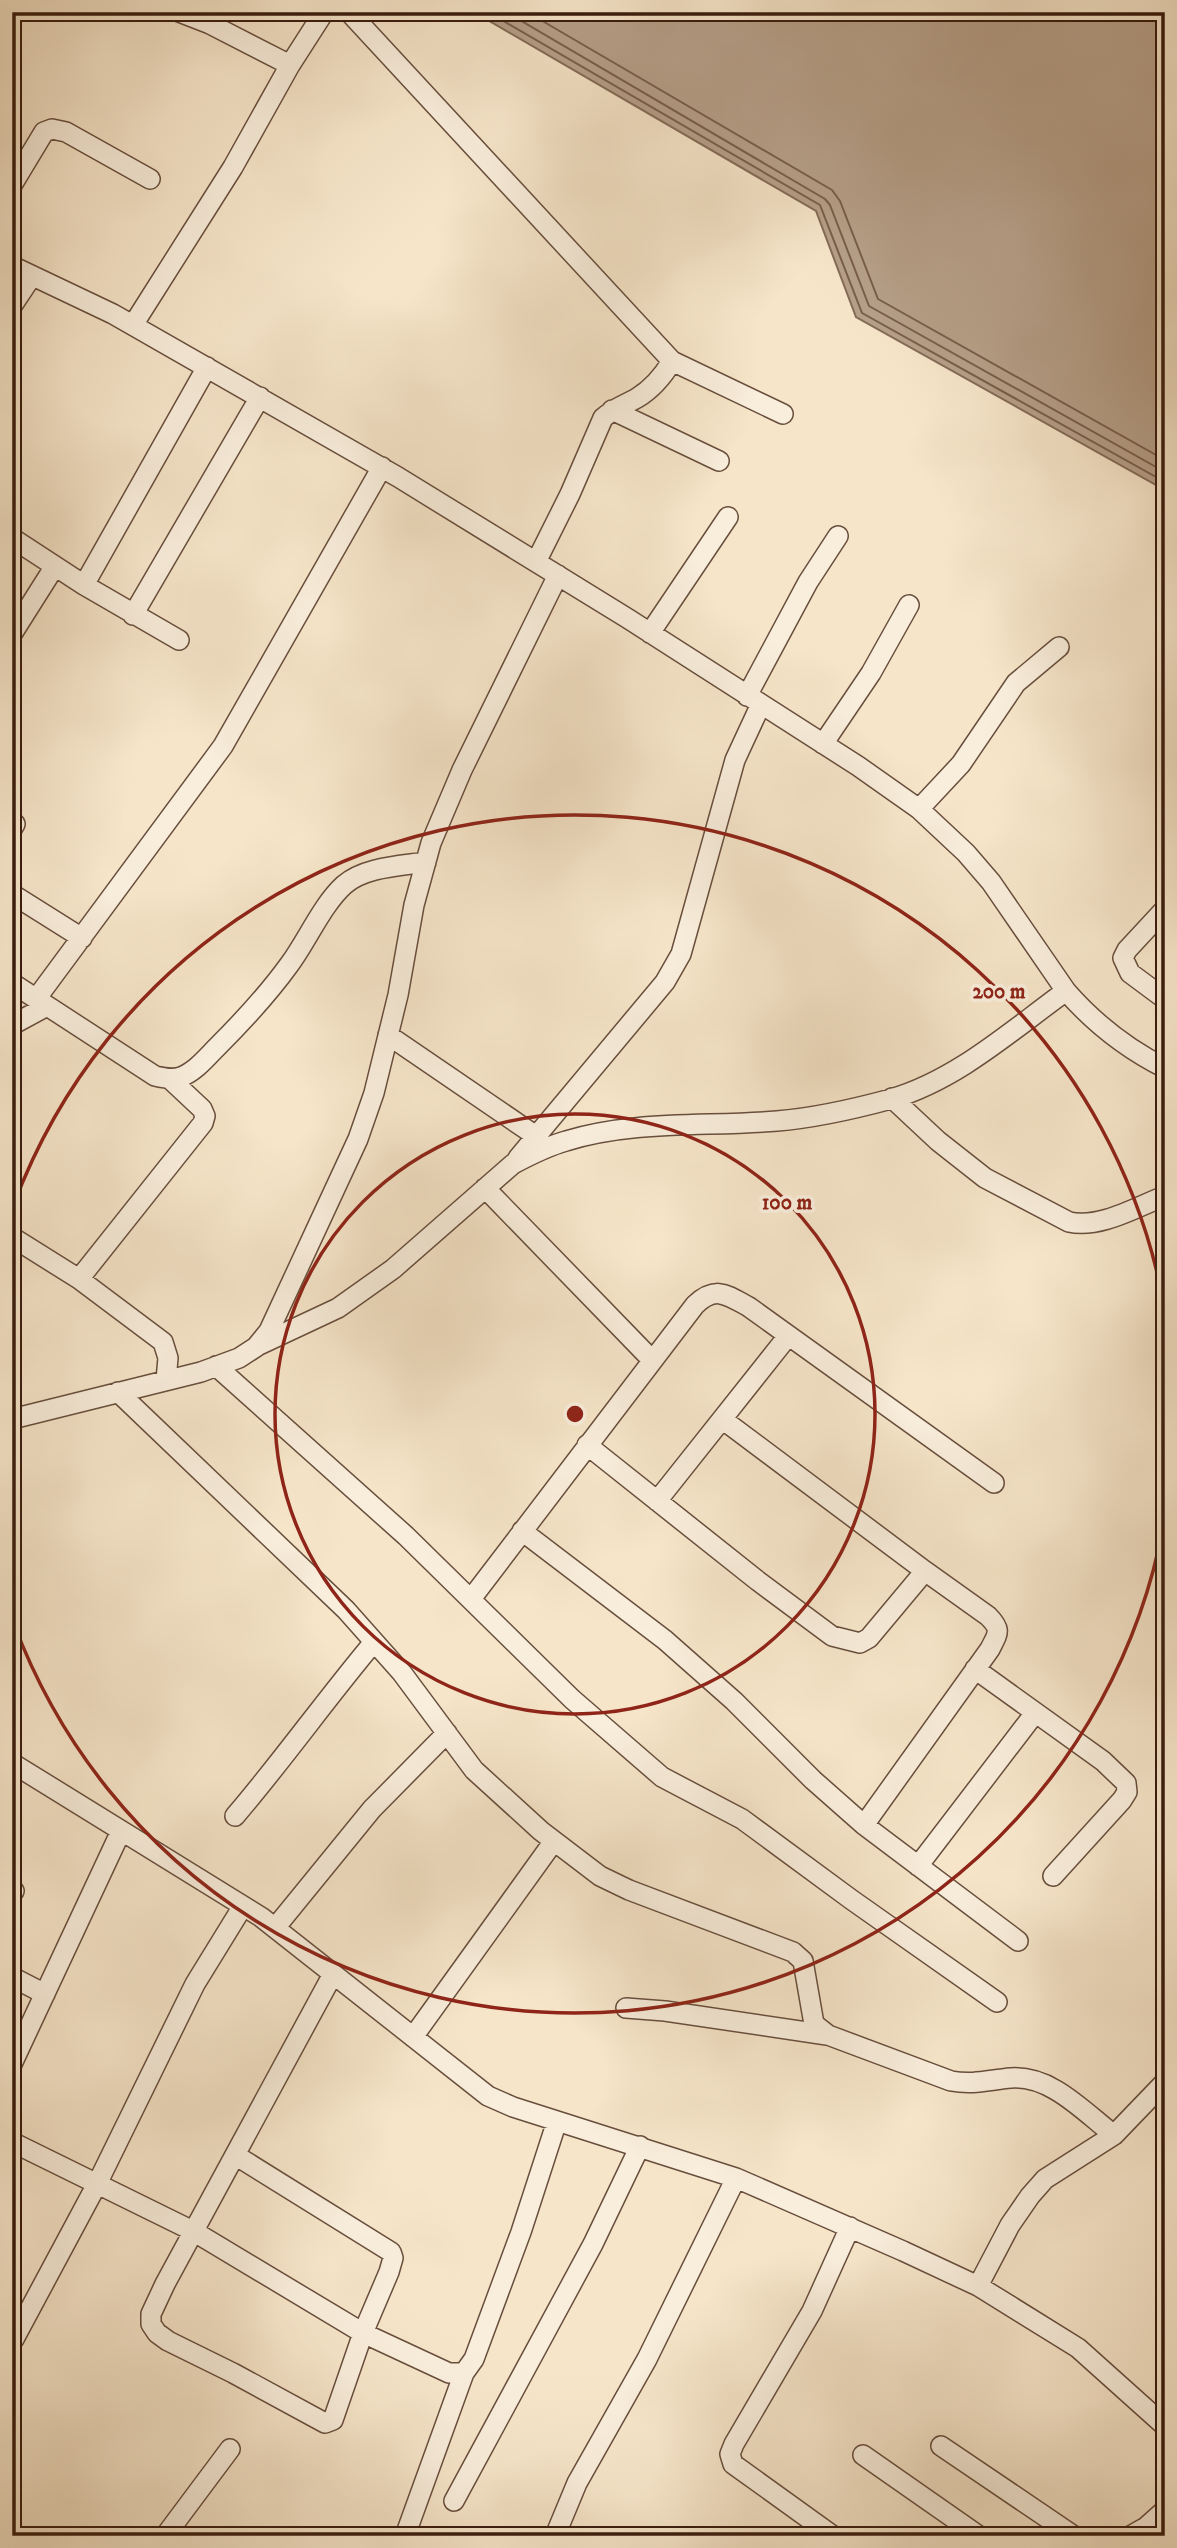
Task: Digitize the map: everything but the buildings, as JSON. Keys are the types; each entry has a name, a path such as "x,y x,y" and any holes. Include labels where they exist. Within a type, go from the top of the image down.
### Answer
{"street":[{"path":"180,12 210,23 290,65"},
{"path":"133,325 233,167 290,65 324,12"},
{"path":"349,12 672,361 783,414"},
{"path":"12,185 44,132 52,129 66,132 150,179"},
{"path":"12,266 133,325 382,467 650,633 919,809 966,853 991,882 1066,991 1105,1030 1165,1068"},
{"path":"12,306 32,276"},
{"path":"536,562 570,494 597,429 612,410 637,398 653,386 672,361"},
{"path":"84,585 207,367"},
{"path":"133,615 260,397"},
{"path":"612,410 719,461"},
{"path":"12,1025 42,1003 82,938 223,746 382,467"},
{"path":"650,633 728,517"},
{"path":"12,1419 216,1366 239,1358 338,1308 393,1269 513,1164 665,982 681,954 754,700 807,582 838,536"},
{"path":"12,538 133,615 179,640"},
{"path":"12,634 55,566"},
{"path":"257,1347 269,1331 358,1139 374,1093 398,995 414,905 431,844 462,770 558,575"},
{"path":"823,744 871,673 909,604"},
{"path":"919,809 961,764 1016,683 1059,647"},
{"path":"12,984 155,1076 170,1079 182,1077 197,1067 235,1029 289,965 345,884 386,868 426,862"},
{"path":"12,894 82,938"},
{"path":"1165,909 1127,950 1123,958 1130,973 1165,999"},
{"path":"513,1164 565,1141 611,1130 778,1121 828,1114 892,1098 932,1084 971,1060 1066,991"},
{"path":"388,1035 536,1136"},
{"path":"79,1279 203,1123 205,1116 202,1110 170,1079"},
{"path":"892,1098 937,1141 985,1178 1069,1222 1081,1225 1097,1223 1165,1196"},
{"path":"485,1188 652,1360"},
{"path":"12,1237 79,1279 163,1342 168,1358 166,1380"},
{"path":"471,1599 695,1305 705,1295 715,1292 749,1307 994,1483"},
{"path":"657,1501 789,1336"},
{"path":"216,1366 406,1536 572,1699 662,1777 742,1819 997,2002"},
{"path":"118,1392 346,1611 402,1673 474,1770 554,1841 600,1876 629,1890 793,1952 803,1961 814,2024 828,2035"},
{"path":"722,1419 997,1625 998,1634 975,1670 864,1825"},
{"path":"587,1445 832,1636 848,1642 860,1643 869,1638 925,1571"},
{"path":"522,1531 665,1640 734,1701 813,1780 864,1825 1018,1941"},
{"path":"235,1816 270,1776 327,1698 374,1642"},
{"path":"975,1670 1102,1761 1126,1783 1127,1792 1122,1800 1053,1877"},
{"path":"918,1866 1035,1713"},
{"path":"275,1928 372,1809 447,1734"},
{"path":"12,1763 275,1928 488,2096 513,2107 736,2178 978,2286 1078,2348 1165,2426"},
{"path":"12,2064 121,1831"},
{"path":"413,2037 554,1841"},
{"path":"14,2339 97,2184 195,1984 243,1906"},
{"path":"235,2155 391,2252 393,2258 389,2272 363,2333 333,2420 325,2423 168,2341 151,2323 151,2314 193,2231 333,1974"},
{"path":"12,1978 45,1994"},
{"path":"626,2008 665,2011 828,2035 951,2081 971,2084 1012,2078 1032,2079 1046,2084 1114,2135"},
{"path":"978,2286 1010,2225 1045,2179 1114,2135 1165,2082"},
{"path":"405,2536 464,2373 474,2359 512,2258 557,2121"},
{"path":"12,2142 193,2231 363,2333 449,2373 464,2373"},
{"path":"454,2501 593,2244 640,2146"},
{"path":"555,2536 577,2483 647,2359 736,2178"},
{"path":"833,2536 733,2464 730,2454 811,2311 850,2228"},
{"path":"941,2446 1074,2536"},
{"path":"164,2536 230,2449"},
{"path":"863,2455 979,2536"},
{"path":"1130,2536 1165,2510"}],"water":[{"path":"471,12 1165,12 1165,490 856,317 816,211"}]}
